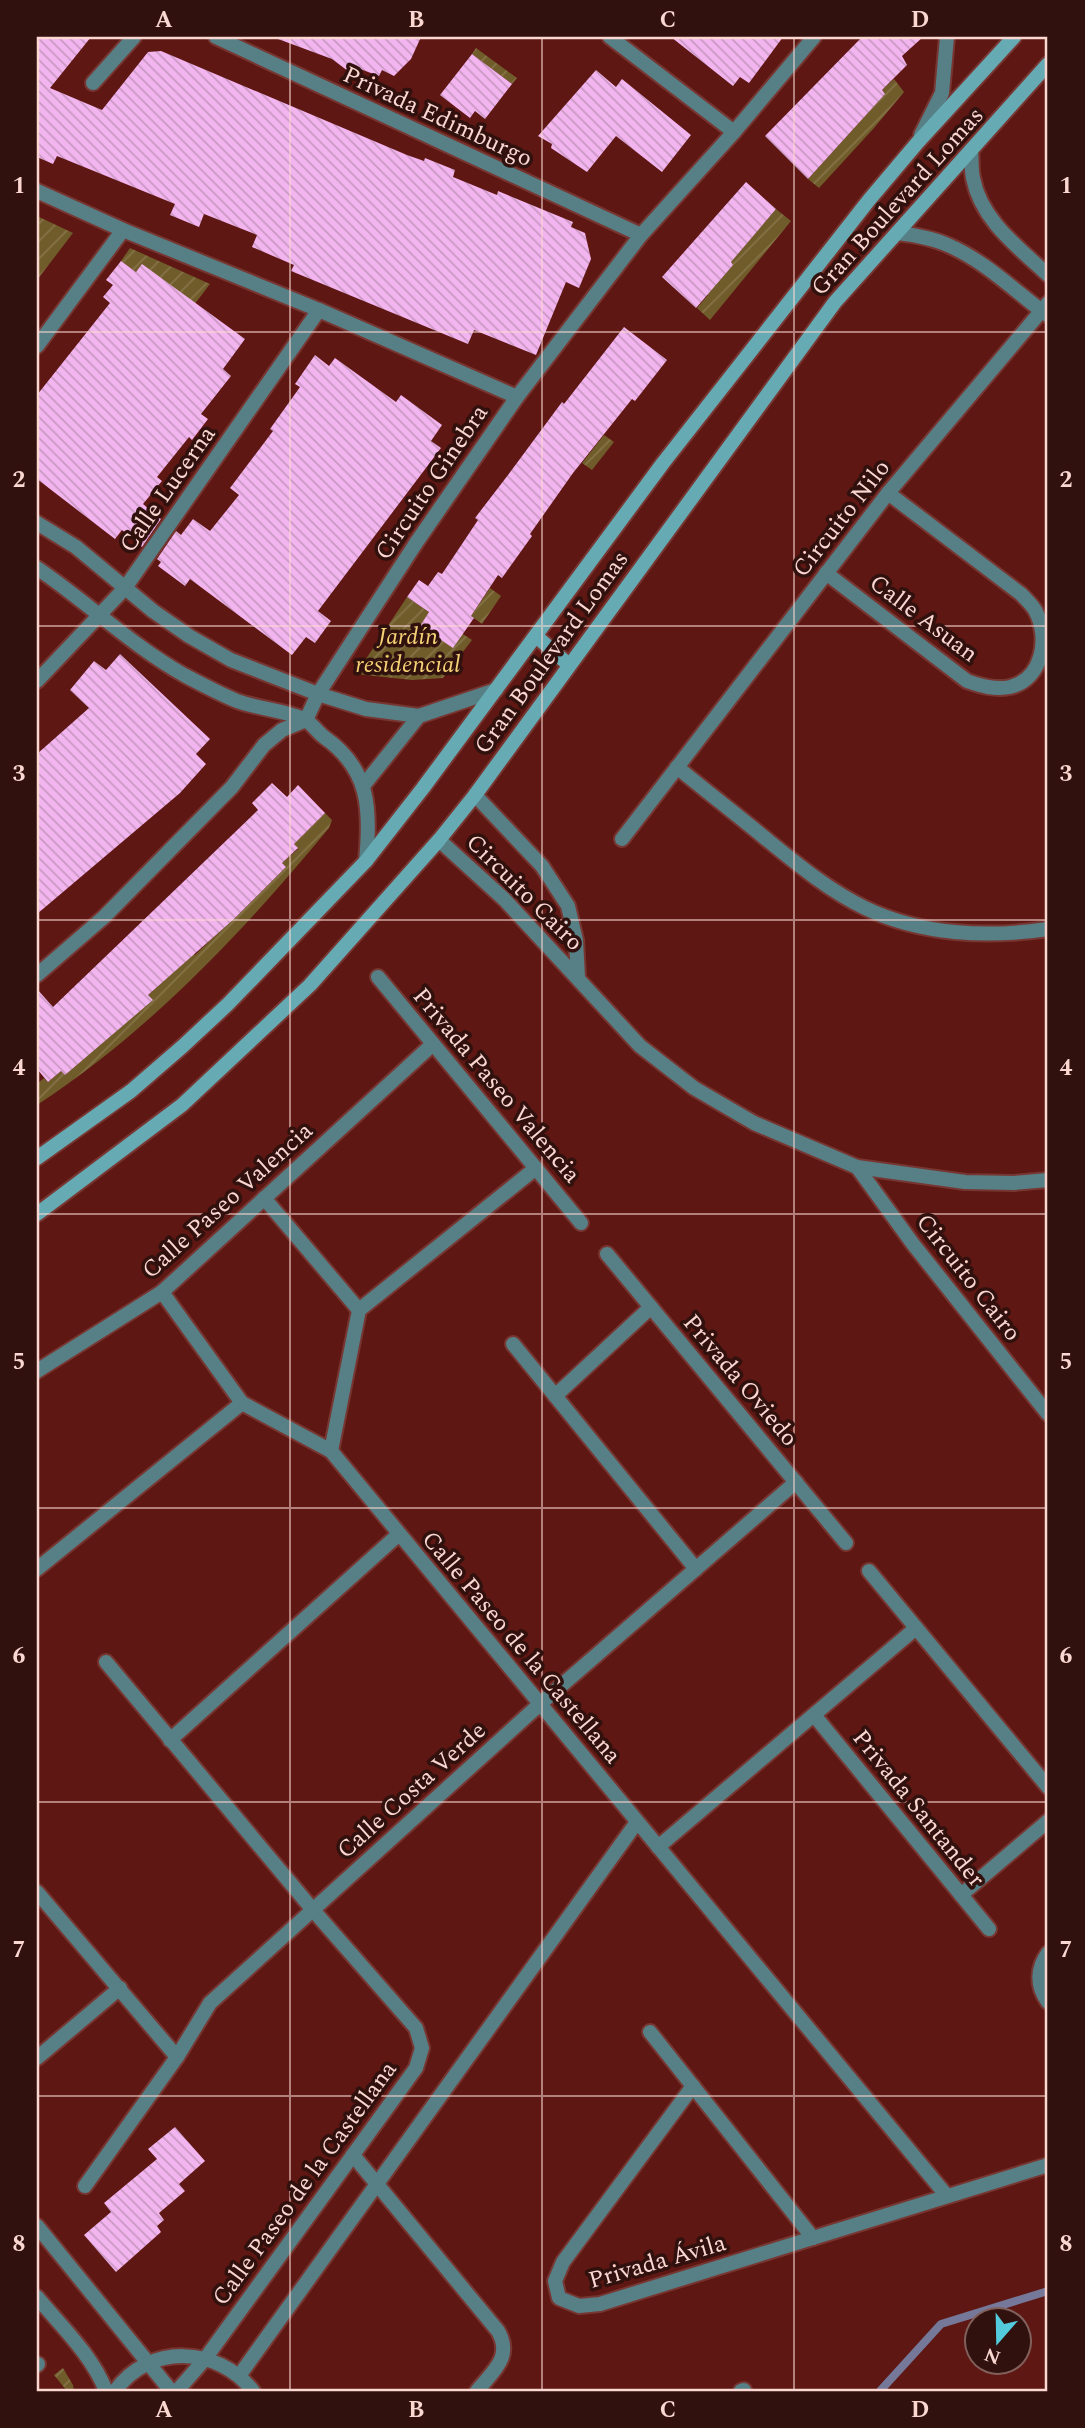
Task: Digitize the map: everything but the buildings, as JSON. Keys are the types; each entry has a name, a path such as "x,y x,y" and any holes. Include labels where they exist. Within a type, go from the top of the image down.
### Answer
{"main road":[{"name":"Gran Boulevard Lomas","path":"37,1158 131,1091 183,1046 228,1004 366,861 663,463 869,200 1014,37"},
{"name":"Gran Boulevard Lomas","path":"37,1214 192,1096 310,985 439,840 475,795 835,302 1048,64"},
{"path":"536,636 569,665"}],"street":[{"path":"93,83 134,37"},
{"name":"Privada Edimburgo","path":"216,37 641,236"},
{"path":"610,37 734,132"},
{"path":"517,397 641,236 814,37"},
{"path":"918,142 942,93 946,38"},
{"path":"971,150 973,177 981,202 996,226 1048,275"},
{"name":"Circuito Ginebra","path":"37,191 517,397 416,543 318,694 306,720"},
{"path":"37,346 123,230"},
{"path":"897,233 924,237 949,245 973,258 1046,310"},
{"name":"Calle Lucerna","path":"37,681 125,588 319,310"},
{"name":"Circuito Nilo","path":"622,839 888,493 1046,310"},
{"name":"Calle Asuan","path":"826,573 967,681 986,687 1008,687 1025,681 1037,667 1043,651 1043,632 1035,610 1021,594 888,493"},
{"path":"37,523 76,547 153,611 210,648 231,660 318,694 366,709 419,716 496,690"},
{"path":"37,568 129,639 183,674 237,701 306,720 332,741 351,761 363,786 369,810 366,861"},
{"path":"363,786 419,716"},
{"path":"37,975 104,917 232,787 264,745 282,730 306,720"},
{"path":"677,767 817,880 866,908 916,925 969,934 1021,933 1048,929"},
{"name":"Circuito Cairo","path":"475,795 542,866 568,906 576,940 578,977"},
{"name":"Circuito Cairo","path":"439,840 504,899 640,1046 694,1088 754,1123 857,1167 965,1182 1013,1183 1048,1180"},
{"name":"Privada Paseo Valencia","path":"377,977 581,1223"},
{"name":"Calle Paseo Valencia","path":"37,1371 162,1292 433,1044"},
{"name":"Circuito Cairo","path":"857,1167 913,1244 1048,1415"},
{"path":"331,1451 359,1310 536,1168"},
{"path":"264,1198 359,1310"},
{"name":"Privada Oviedo","path":"607,1254 846,1543"},
{"path":"37,1569 242,1403 162,1292"},
{"name":"Privada Oviedo","path":"555,1396 651,1307"},
{"path":"513,1344 696,1569"},
{"name":"Calle Paseo de la Castellana","path":"242,1403 331,1451 947,2196"},
{"name":"Privada Oviedo","path":"540,1704 796,1482"},
{"name":"Calle Paseo de la Castellana","path":"170,1740 399,1534"},
{"path":"869,1571 1048,1787"},
{"path":"658,1847 916,1628"},
{"name":"Calle Paseo de la Castellana","path":"106,1662 313,1910 416,2028 422,2048 416,2068 205,2358 177,2391"},
{"name":"Calle Costa Verde","path":"85,2186 177,2057 210,2003 540,1704"},
{"name":"Privada Santander","path":"814,1715 989,1929"},
{"path":"961,1895 1048,1821"},
{"path":"239,2376 637,1822"},
{"path":"37,1892 177,2057"},
{"path":"1048,1953 1038,1972 1042,1994 1048,2001"},
{"path":"37,2058 120,1988"},
{"path":"650,2032 813,2238"},
{"name":"Privada Ávila","path":"693,2086 563,2262 555,2281 559,2298 579,2306 600,2304 1048,2165"},
{"path":"353,2155 498,2331 505,2344 503,2358 477,2391"},
{"path":"37,2227 171,2391"},
{"path":"37,2297 88,2359 106,2391"},
{"path":"115,2391 149,2362 185,2356 205,2358 221,2364 239,2376 253,2391"}],"green space":[{"path":"476,48 517,78 512,84 472,54"},
{"path":"894,79 904,92 819,188 808,179 885,94 882,90"},
{"path":"776,209 791,221 710,320 697,308 708,295 704,290 733,265 730,262"},
{"path":"37,216 73,233 37,280"},
{"path":"130,248 210,284 174,331 142,265 136,272 121,261"},
{"path":"604,435 614,442 592,470 582,463"},
{"name":"Jardín residencial","path":"490,588 501,596 482,624 471,616"},
{"name":"Jardín residencial","path":"407,597 429,612 422,624 463,634 472,640 443,678 412,680 356,674"},
{"path":"325,813 332,820 329,828 264,904 194,977 118,1045 37,1105 37,1084 44,1078 48,1082 61,1071 65,1075 163,981 190,951 195,955 222,929 230,915 234,919 286,867 282,863 298,849 294,844"},
{"path":"63,2368 74,2391 67,2391 54,2375"}],"waterway":[{"path":"880,2391 941,2324 1048,2291"}]}
